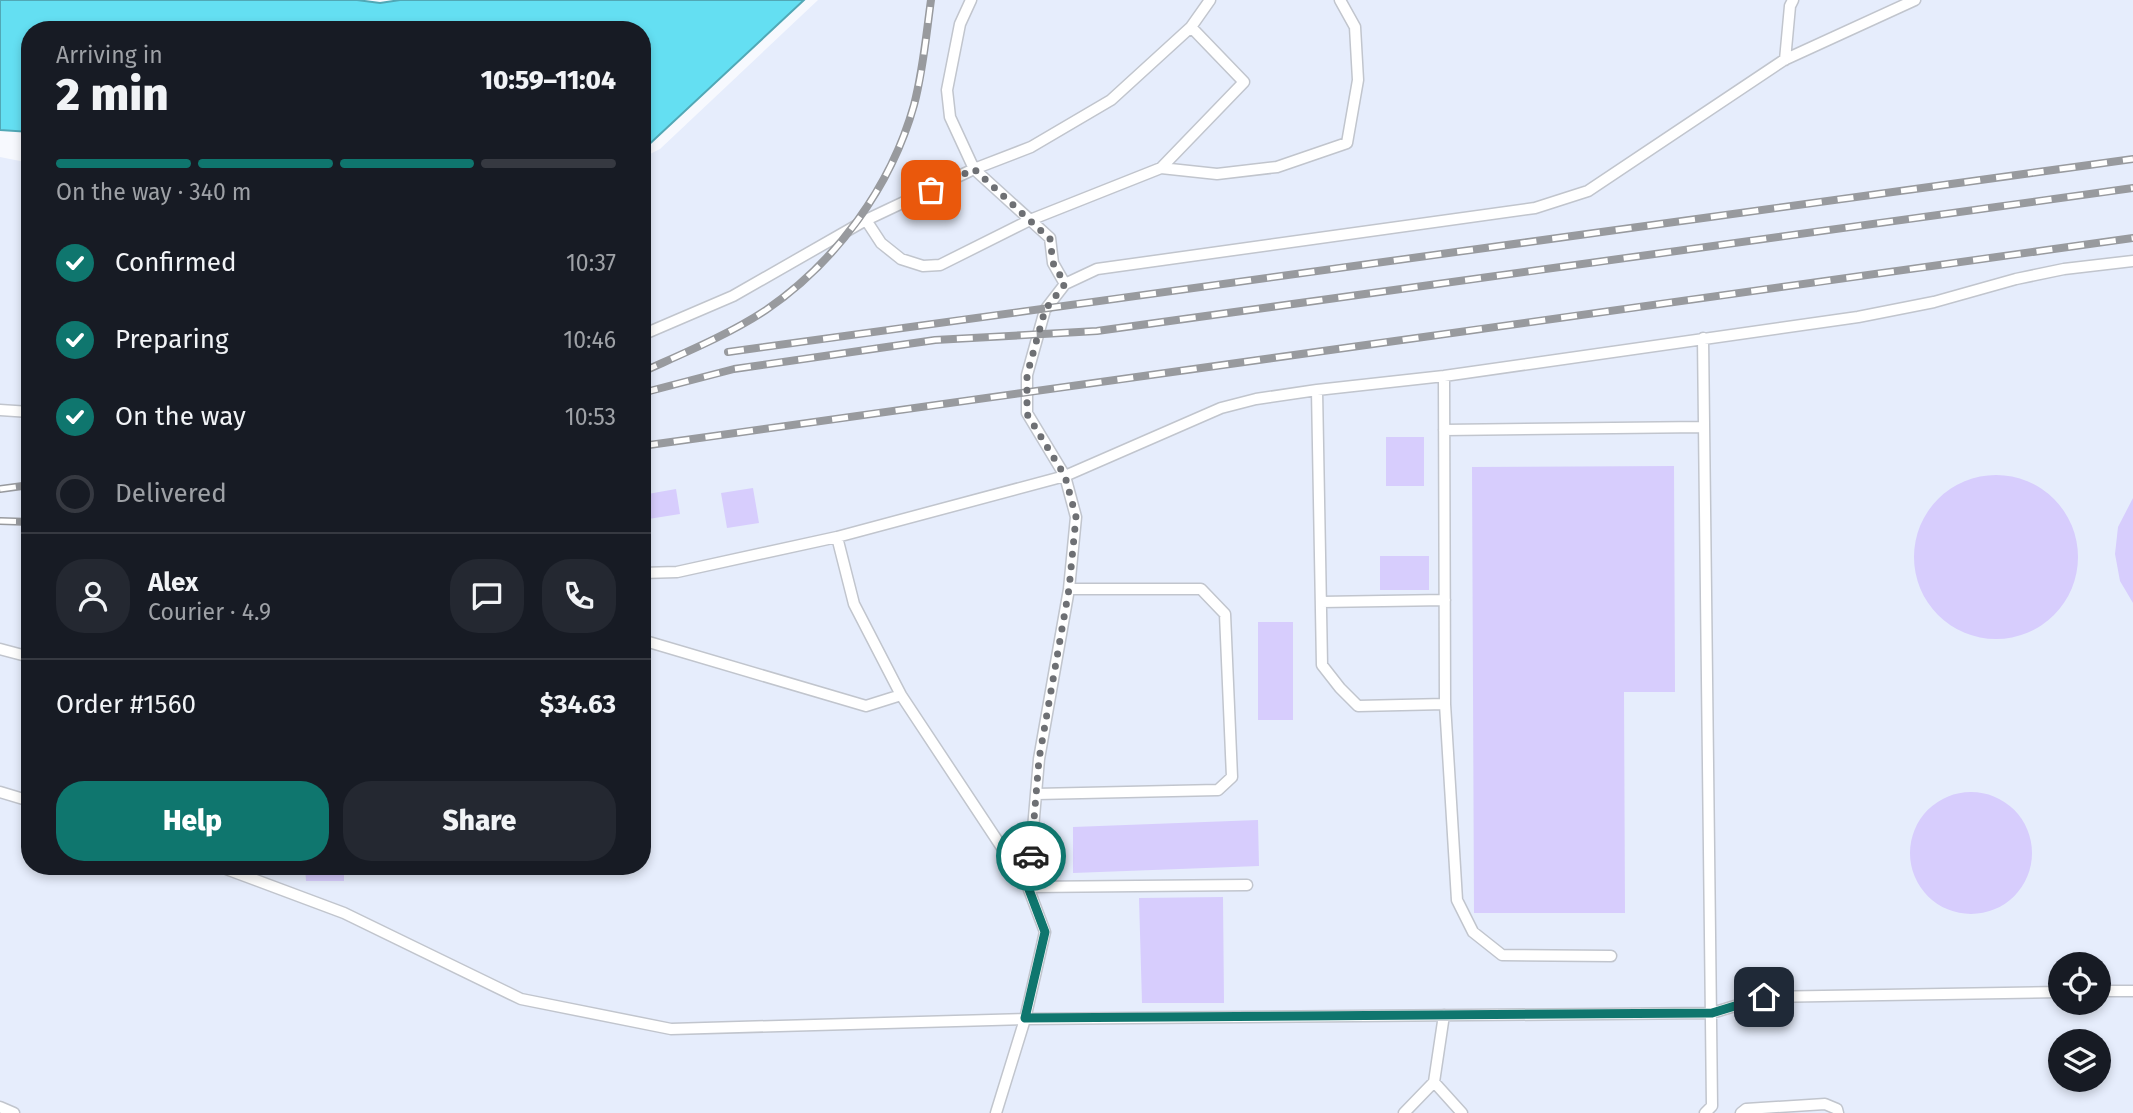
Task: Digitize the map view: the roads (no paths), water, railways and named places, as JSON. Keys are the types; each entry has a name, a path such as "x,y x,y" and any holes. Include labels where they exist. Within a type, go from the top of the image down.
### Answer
{"lane":[{"path":"971,0 960,24 947,100 950,117 974,169 1050,239 1053,263 1065,284"},
{"path":"651,331 733,296 866,220 974,169 1031,147 1111,100 1191,27 1210,0"},
{"path":"1161,168 1217,174 1277,167 1347,143 1358,80 1354,27 1340,0"},
{"path":"1785,60 1790,6 1793,0"},
{"path":"1028,887 1039,759 1069,589 1076,517 1065,476 1027,414 1027,375 1045,310 1065,284 1097,270 1535,208 1588,191 1785,60 1915,0"},
{"path":"866,220 881,243 901,259 923,266 940,265 1030,220 1161,168 1244,82 1191,27"},
{"path":"651,573 677,572 837,537 1065,476 1221,408 1256,399 1444,376 1857,317 1934,302 2016,279 2064,269 2133,261"},
{"path":"1703,338 1705,697 1712,1013 1712,1106 1705,1113"},
{"path":"1444,376 1445,704 1457,900 1473,932 1502,955 1611,956"},
{"path":"1317,390 1322,665 1358,706 1445,704"},
{"path":"0,410 21,411"},
{"path":"1444,430 1703,427"},
{"path":"837,537 854,604 901,695 1028,887 1045,932 1025,1018 996,1113"},
{"path":"1036,794 1218,790 1232,777 1226,614 1201,589 1069,589"},
{"path":"1321,602 1445,600"},
{"path":"651,643 866,706 901,695"},
{"path":"0,649 21,655"},
{"path":"0,792 21,798"},
{"path":"242,875 344,913 520,999 671,1029 1025,1018 1712,1013 1764,997 2048,992"},
{"path":"1028,887 1247,885"},
{"path":"2111,991 2133,991"},
{"path":"1404,1113 1434,1082 1444,1015"},
{"path":"1434,1082 1462,1113"},
{"path":"1741,1113 1746,1109 1825,1104 1838,1113"},
{"path":"0,1107 14,1113"}],"water":[{"path":"0,0 357,0 380,3 400,0 804,0 651,143 651,21 21,21 21,131 0,130"}],"railway":[{"path":"651,368 721,336 766,310 792,291 815,269 838,246 858,220 891,165 914,105 931,0"},
{"path":"728,352 2133,159"},
{"path":"651,391 734,369 935,340 1097,331 2133,188"},
{"path":"651,445 2133,238"},
{"path":"0,489 21,486"},
{"path":"0,521 21,522"}]}
